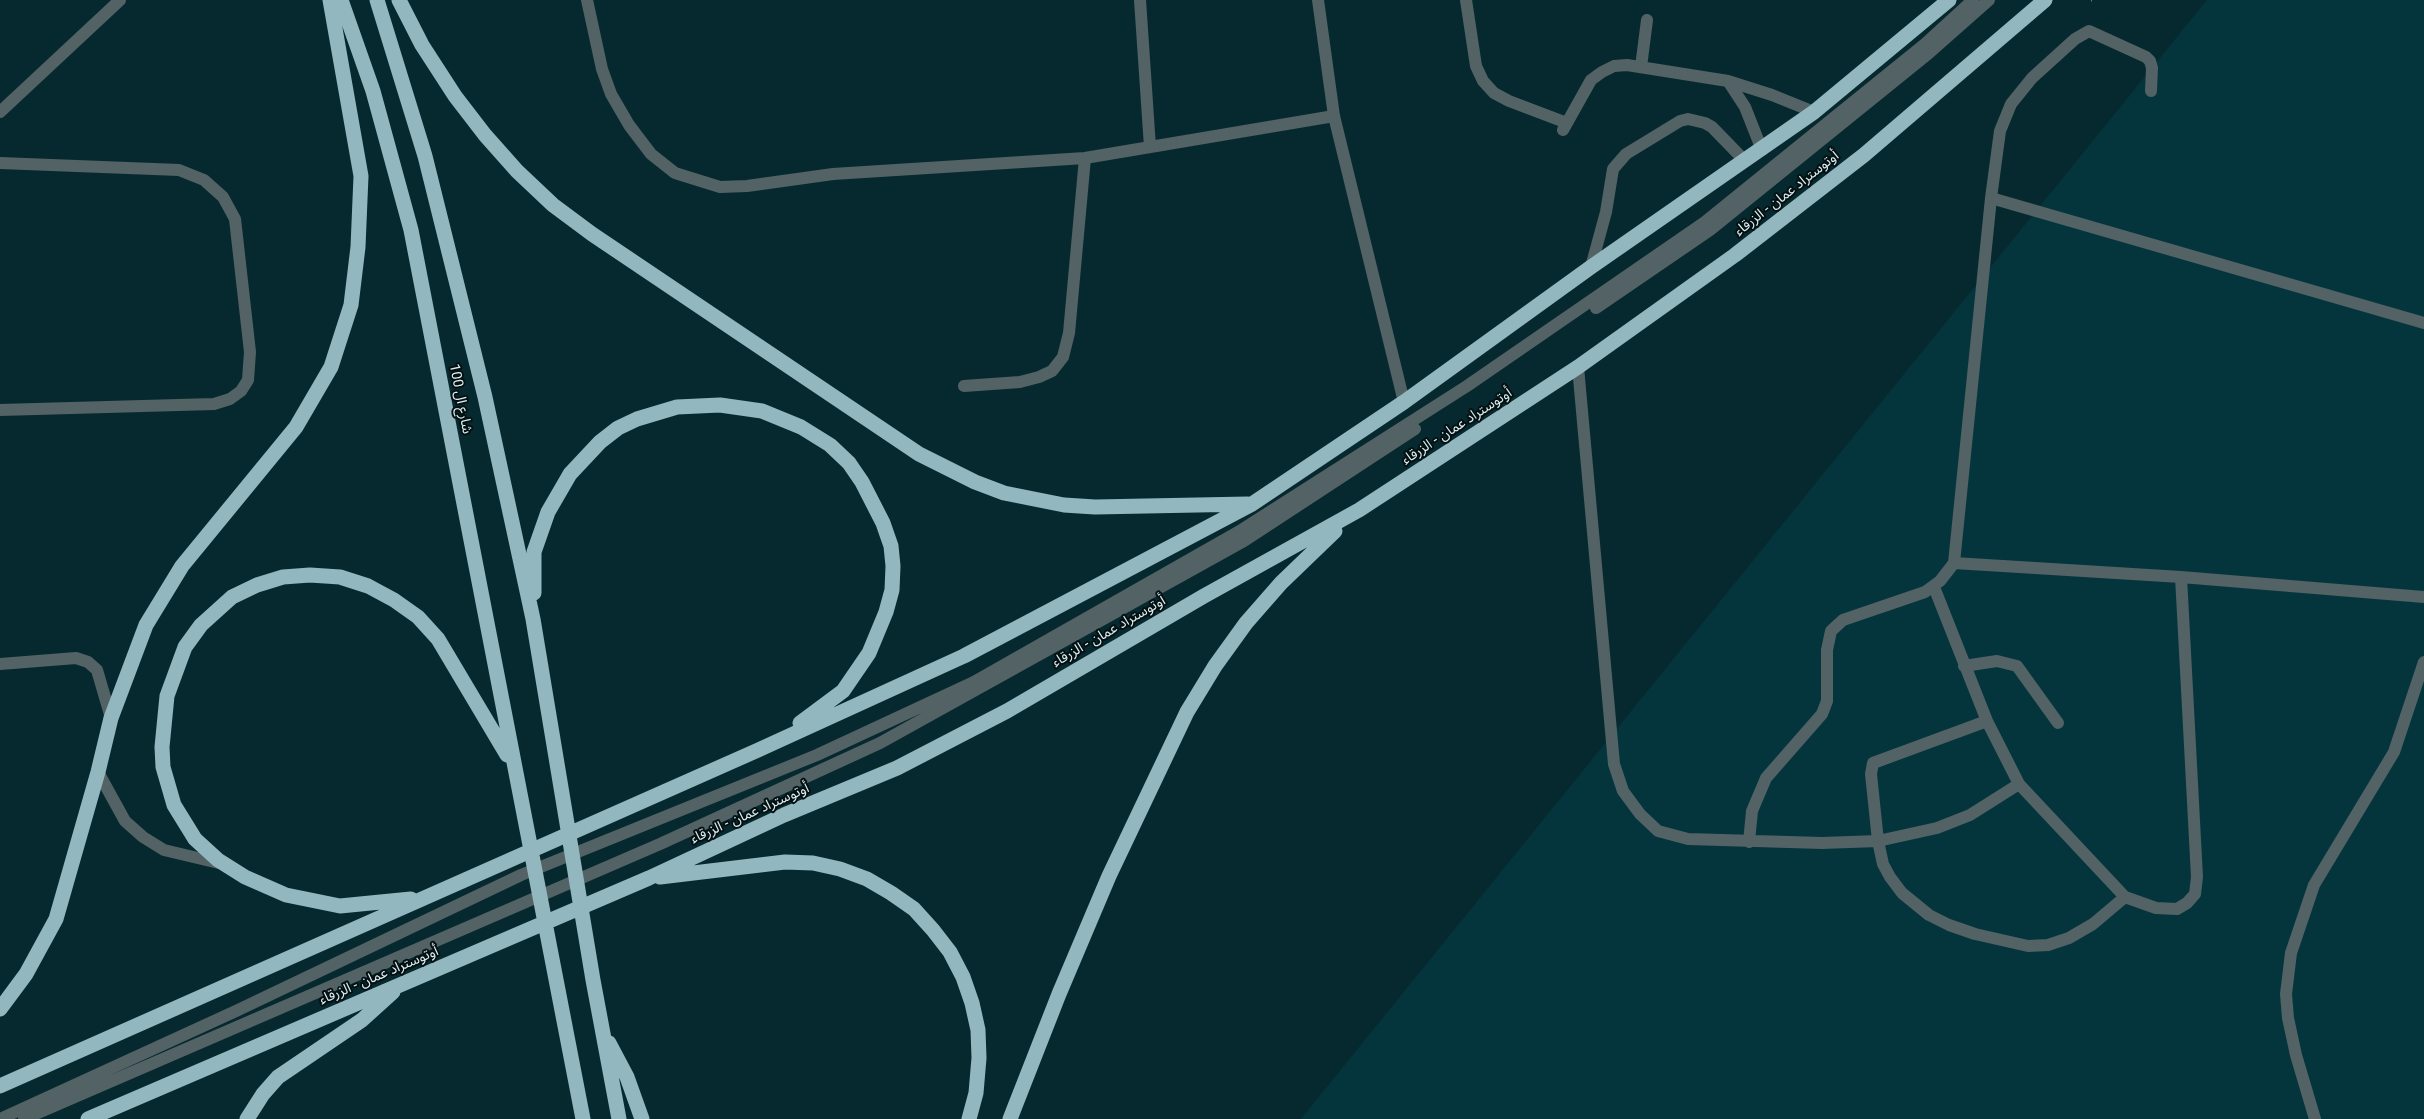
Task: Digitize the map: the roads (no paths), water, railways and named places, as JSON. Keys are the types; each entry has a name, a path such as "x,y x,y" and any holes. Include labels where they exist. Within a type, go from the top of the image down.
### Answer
{"highway":[{"path":"0,1009 26,974 56,920 98,772 111,718 146,625 182,566 296,427 331,367 351,305 358,247 361,176 330,0"},
{"name":"شارع ال 100","path":"341,0 373,91 411,230 583,1119"},
{"name":"شارع ال 100","path":"377,0 425,156 485,397 533,620 593,980 619,1119"},
{"path":"399,0 422,45 455,96 485,135 517,171 553,204 592,234 919,454 975,482 1004,493 1064,504 1095,507 1252,504"},
{"path":"0,1086 430,897 964,656 1252,504 1404,402 1591,267 1762,150 1814,112 1949,0"},
{"name":"أوتوستراد عمان - الزرقاء","path":"88,1119 649,878 784,816 889,771 953,740 1204,596 1359,510 1578,367 1735,255 1857,160 2044,0"},
{"path":"533,620 534,552 548,512 558,493 580,463 618,428 636,419 670,409 720,404 762,411 802,427 830,445 849,463 874,502 891,546 894,566 892,590 886,612 872,646 857,673 843,691 825,706 756,751"},
{"path":"1010,1119 1059,994 1109,876 1187,712 1215,666 1246,623 1294,570 1359,510"},
{"path":"430,897 363,906 340,906 286,895 245,877 214,856 195,839 174,805 163,767 163,721 167,696 185,647 201,625 232,597 256,585 283,577 310,575 340,577 368,586 394,600 418,617 438,639 513,765"},
{"path":"649,878 785,862 813,863 867,879 914,909 934,930 950,952 963,977 972,1003 978,1030 979,1058 976,1093 968,1119"},
{"path":"246,1119 263,1094 278,1077 362,1020 399,986"},
{"path":"603,1033 627,1077 642,1119"},
{"path":"574,1119 578,1091"}],"street":[{"path":"0,112 120,0"},
{"path":"587,0 602,68 611,94 629,125 651,154 675,172 720,186 747,186 834,174 1085,158 1334,116"},
{"path":"1140,0 1150,147"},
{"path":"1318,0 1334,116 1404,402"},
{"path":"1477,0 1466,0 1476,66 1483,81 1494,93 1509,102 1565,126 1591,80 1614,66 1641,67 1728,81 1772,95 1814,112"},
{"path":"0,1119 236,1011 521,875 817,755 991,673 1238,532 1468,386 1705,222 1925,44 1973,0"},
{"path":"24,1119 660,844 852,756 977,691 1244,541 1473,392 1710,230 1929,53 1989,0"},
{"path":"1641,67 1648,20"},
{"path":"1749,842 1752,811 1766,778 1822,714 1827,701 1828,638 1836,624 1858,614 1912,598 1934,587 1954,563 1991,198 2000,131 2011,104 2032,78 2075,39 2089,31 2146,57 2150,61 2152,68 2151,91"},
{"path":"1728,81 1745,107 1762,150"},
{"path":"1591,267 1604,222 1613,169 1626,154 1680,121 1688,120 1705,122 1712,127 1745,161"},
{"path":"964,386 1020,382 1039,377 1052,371 1063,357 1069,334 1085,158"},
{"path":"0,163 179,170 204,180 223,197 235,220 250,352 248,380 241,391 230,399 214,404 0,410"},
{"path":"1991,198 2424,323"},
{"path":"1578,367 1614,764 1623,791 1640,814 1658,831 1688,839 1749,842 1878,841 1937,828 1970,815 2019,784"},
{"path":"1954,563 2181,577 2424,597"},
{"path":"1934,587 1987,721 2019,784 2125,897 2156,908 2177,909 2187,903 2195,894 2197,877 2181,577"},
{"path":"0,664 76,658 88,662 97,670 111,718"},
{"path":"1964,666 1997,661 2017,666 2058,723"},
{"path":"2315,1119 2296,1055 2288,1018 2286,994 2291,953 2314,885 2394,752 2424,662"},
{"path":"1987,721 1873,763 1871,774 1878,841 1883,864 1902,893 1929,915 1975,934 2028,946 2048,945 2069,938 2093,924 2125,897"},
{"path":"98,772 125,821 143,838 164,850 227,864"}]}
